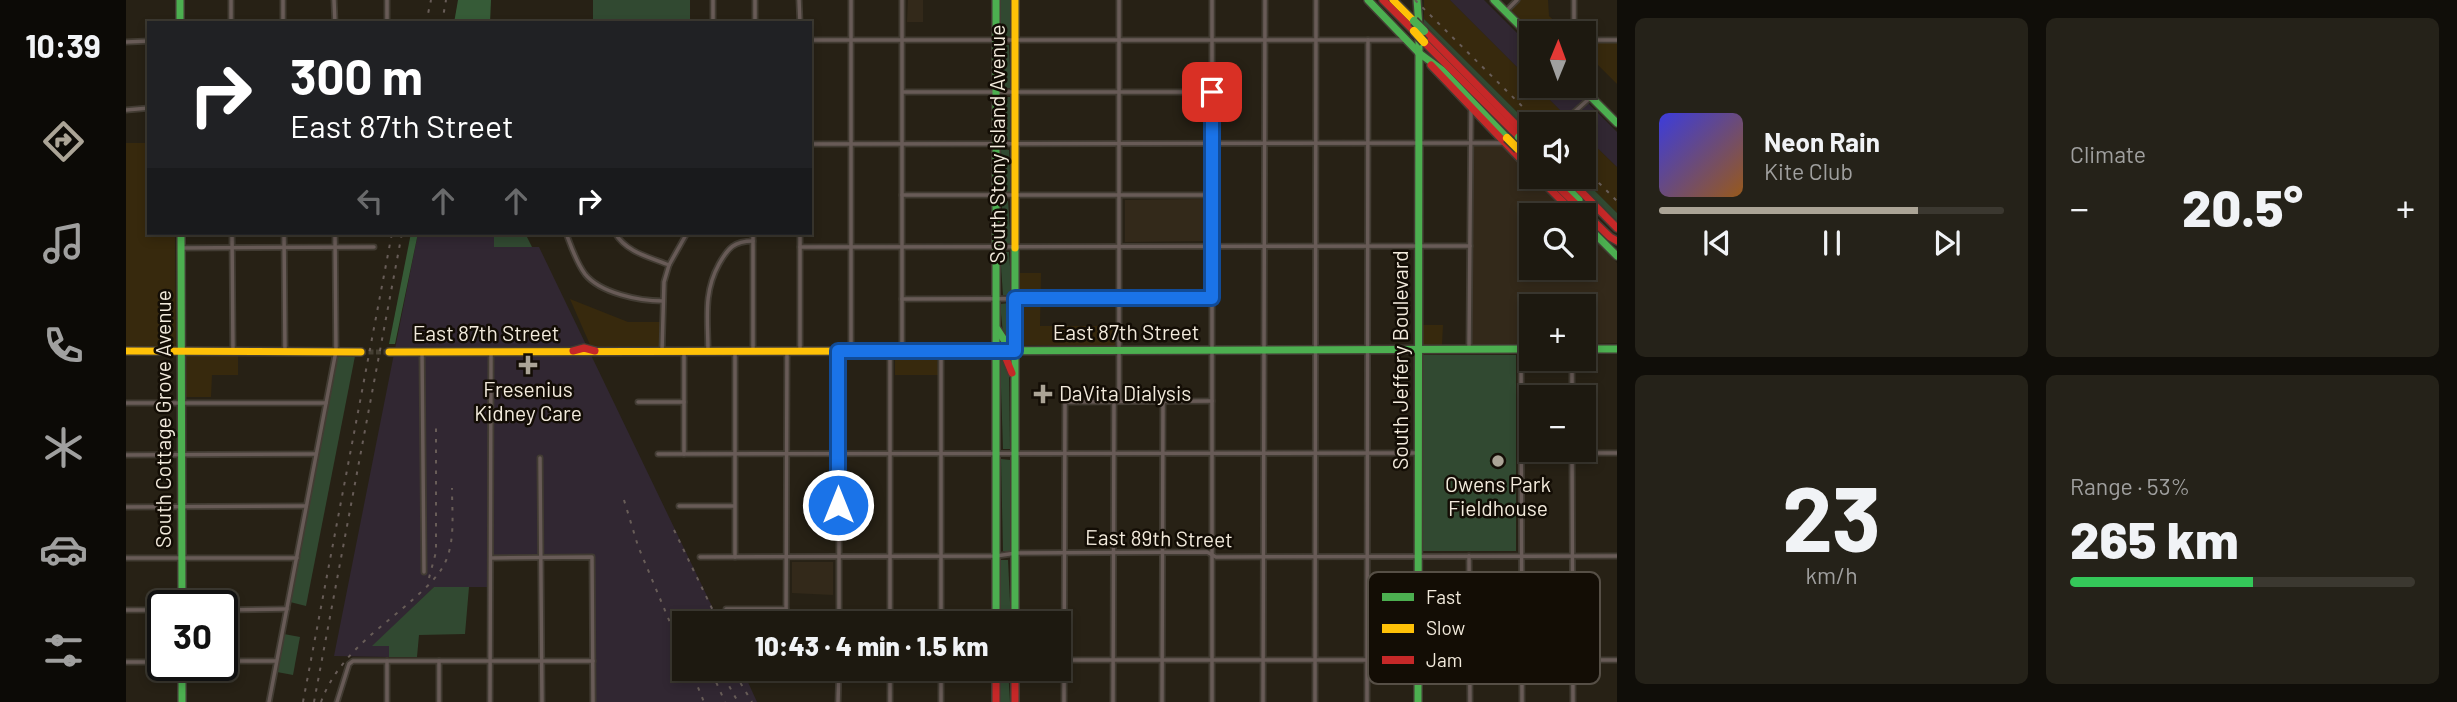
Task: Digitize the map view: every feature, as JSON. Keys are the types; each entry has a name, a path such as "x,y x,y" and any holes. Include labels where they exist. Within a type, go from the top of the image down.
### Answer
{"main road":[{"path":"180,0 180,21"},
{"name":"South Stony Island Avenue","path":"996,0 996,611"},
{"name":"South Stony Island Avenue","path":"1015,0 1015,611"},
{"path":"1368,0 1471,109 1519,150"},
{"path":"1383,0 1519,137"},
{"path":"1393,0 1416,20 1519,130"},
{"name":"South Jeffery Boulevard","path":"1418,572 1419,53 1416,20 1419,0"},
{"path":"1494,0 1519,25"},
{"path":"1419,53 1442,70 1519,156"},
{"path":"1592,98 1617,124"},
{"path":"1550,189 1565,203"},
{"path":"1560,189 1610,237 1617,240"},
{"path":"1568,189 1617,240"},
{"path":"1579,189 1617,228"},
{"path":"1596,234 1617,256"},
{"name":"South Cottage Grove Avenue","path":"181,235 181,590"},
{"path":"997,329 1010,349 1015,351"},
{"name":"East 87th Street","path":"389,351 573,351 578,348 591,348 595,351 1519,349"},
{"path":"1596,349 1617,349"},
{"path":"126,351 358,351"},
{"path":"997,351 1005,356 1014,379"},
{"path":"181,681 182,702"},
{"path":"996,681 996,702"},
{"path":"1015,681 1015,702"},
{"name":"South Jeffery Boulevard","path":"1418,684 1418,702"}],"street":[{"path":"231,0 231,21"},
{"path":"283,0 284,21"},
{"path":"334,0 334,21"},
{"path":"387,0 387,21"},
{"path":"713,0 713,21"},
{"path":"755,0 755,21"},
{"path":"799,0 800,21"},
{"path":"851,0 851,351"},
{"path":"902,0 902,351"},
{"path":"1114,702 1114,454 1119,350 1119,0"},
{"path":"1212,0 1212,702"},
{"path":"1263,702 1265,0"},
{"path":"1315,702 1316,0"},
{"path":"1506,12 1517,0"},
{"path":"1574,0 1574,21"},
{"path":"812,40 1408,40"},
{"path":"1367,702 1368,40"},
{"path":"1596,40 1617,40"},
{"path":"126,41 147,41"},
{"path":"902,92 1212,92"},
{"path":"1575,112 1590,98"},
{"path":"126,110 147,108"},
{"path":"1469,349 1471,109"},
{"path":"812,144 1519,142"},
{"path":"902,195 1212,195"},
{"path":"232,235 233,351"},
{"path":"284,235 285,351"},
{"path":"269,702 336,351 335,235"},
{"path":"567,235 582,268 594,282 638,300 663,301"},
{"path":"617,235 630,249 669,265"},
{"path":"663,351 664,282 669,265 686,235"},
{"path":"753,235 753,351"},
{"path":"800,235 800,351"},
{"path":"708,351 710,279 730,246 738,242 753,241"},
{"path":"800,247 1470,246"},
{"path":"181,248 374,247"},
{"path":"902,299 1212,298"},
{"path":"422,351 424,572"},
{"path":"490,702 491,351"},
{"path":"684,351 684,454"},
{"path":"735,351 735,556"},
{"path":"726,609 786,609 787,351"},
{"path":"838,351 839,611"},
{"path":"890,351 890,611"},
{"path":"941,611 942,351"},
{"path":"1162,702 1163,401"},
{"path":"1062,611 1065,402 1212,401"},
{"path":"638,402 684,402"},
{"path":"126,403 326,403"},
{"path":"1596,452 1617,453"},
{"path":"658,454 1418,453"},
{"path":"126,455 316,454"},
{"path":"540,458 542,702"},
{"path":"1521,462 1521,572"},
{"path":"1572,462 1573,572"},
{"path":"126,507 306,506"},
{"path":"679,506 734,506"},
{"name":"East 89th Street","path":"700,557 1207,552 1216,557 1617,556"},
{"path":"1469,556 1469,572"},
{"path":"491,558 592,557 593,702"},
{"path":"126,558 296,558"},
{"path":"238,610 287,609"},
{"path":"126,610 147,610"},
{"path":"1071,660 1367,660"},
{"path":"238,662 277,661"},
{"path":"387,661 387,702"},
{"path":"439,661 439,702"},
{"path":"337,702 351,662 593,661"},
{"path":"126,662 147,662"},
{"path":"838,702 839,681"},
{"path":"890,681 890,702"},
{"path":"941,681 941,702"},
{"path":"1062,681 1064,702"},
{"path":"1470,684 1470,702"},
{"path":"1522,684 1522,702"},
{"path":"1573,684 1573,702"}],"shaded area":[{"path":"908,0 923,0 923,22 907,22"},
{"path":"1424,0 1450,0 1519,69 1519,98 1548,98 1562,112 1519,114 1424,19"},
{"path":"1450,0 1484,0 1519,35 1519,69"},
{"path":"1519,0 1548,0 1549,16 1554,21 1522,21 1510,9"},
{"path":"1596,42 1617,42 1617,84 1596,63"},
{"path":"1548,98 1585,99 1571,112 1562,112"},
{"path":"1588,103 1617,132 1617,167 1596,147 1596,112 1579,112"},
{"path":"126,143 147,143 147,235 175,235 176,347 126,347"},
{"path":"1472,145 1503,146 1519,162 1519,189 1545,189 1559,203 1519,203 1519,280 1596,280 1596,241 1617,263 1617,343 1596,344 1596,294 1519,294 1519,344 1472,345"},
{"path":"1596,147 1617,167 1617,213 1593,189 1596,189"},
{"path":"1207,199 1207,241 1125,242 1125,200"},
{"path":"418,235 494,236 495,247 539,247 714,611 672,611 672,681 747,681 757,702 595,702 594,558 488,560 487,587 434,587 373,646 389,646 389,657 334,656"},
{"path":"1019,273 1041,273 1040,326 1115,326 1115,346 1019,345"},
{"path":"570,299 628,322 662,322 662,346 591,347"},
{"path":"1422,325 1443,325 1442,345 1422,345"},
{"path":"186,354 238,354 238,375 212,375 211,397 186,397"},
{"path":"895,355 937,355 938,375 895,375"},
{"path":"792,562 833,562 833,595 792,593"}],"green space":[{"path":"458,0 491,0 490,21 454,21"},
{"path":"593,0 690,0 690,21 593,21"},
{"path":"1001,0 1010,0 1011,37 1001,36"},
{"path":"1424,19 1519,114 1519,121 1424,24"},
{"path":"1002,45 1009,45 1011,88 1003,88"},
{"path":"1002,97 1010,97 1011,140 1003,140"},
{"path":"1001,149 1009,150 1011,192 1003,192"},
{"path":"1585,189 1593,189 1617,213 1617,221"},
{"path":"1002,201 1008,201 1011,244 1001,243"},
{"path":"411,235 418,235 395,344 389,344"},
{"path":"494,235 526,235 532,247 494,247"},
{"path":"1000,252 1009,252 1012,295 1003,295"},
{"path":"1009,303 1012,347 1003,333 1000,304"},
{"path":"1423,355 1516,355 1516,551 1423,551"},
{"path":"355,356 306,606 290,602 337,358"},
{"path":"1000,357 1004,357 1009,369 1010,449 1003,449"},
{"path":"1001,459 1010,460 1010,551 1003,551"},
{"path":"1001,560 1008,560 1010,611 1000,611"},
{"path":"434,587 469,587 465,634 419,635 417,657 389,657 389,646 372,646"},
{"path":"284,634 300,637 293,675 277,672"},
{"path":"999,681 1009,681 1010,702 999,702"}],"tunnel":[{"path":"361,352 389,352"}],"railway":[{"path":"426,21 431,0"},
{"path":"442,21 446,0"},
{"path":"1415,0 1528,112"},
{"path":"1596,180 1617,201"},
{"path":"303,702 392,235"},
{"path":"314,702 402,235"},
{"path":"429,578 436,552 436,424"},
{"path":"321,702 328,686 347,659 440,571 451,541 452,488"},
{"path":"624,500 638,546 672,627"},
{"path":"674,530 713,611"},
{"path":"695,681 704,702"},
{"path":"716,681 725,702"},
{"path":"726,681 738,702"},
{"path":"739,681 752,702"}],"traffic: fast":[{"path":"180,0 180,21"},
{"path":"996,0 996,611"},
{"path":"1368,0 1419,53"},
{"path":"1417,0 1419,27"},
{"path":"1494,0 1519,25"},
{"path":"1414,21 1424,31"},
{"path":"1418,572 1419,37"},
{"path":"1419,53 1442,70 1507,138"},
{"path":"1592,98 1617,123"},
{"path":"1568,189 1579,200"},
{"path":"181,235 182,590"},
{"path":"1596,235 1617,256"},
{"path":"1015,248 1015,611"},
{"path":"997,329 1010,349 1015,351"},
{"path":"953,351 1519,349"},
{"path":"1596,349 1617,349"},
{"path":"182,681 182,702"},
{"path":"1418,684 1418,702"}],"traffic: slow":[{"path":"1015,0 1015,248"},
{"path":"1393,0 1414,21"},
{"path":"1414,31 1424,42"},
{"path":"1507,138 1518,149"},
{"path":"126,351 361,352"},
{"path":"389,352 953,351"}],"traffic: jam":[{"path":"1383,0 1414,31"},
{"path":"1424,31 1519,128"},
{"path":"1424,42 1519,137"},
{"path":"1431,65 1519,157"},
{"path":"1550,189 1564,203"},
{"path":"1560,189 1617,241"},
{"path":"1579,189 1617,228"},
{"path":"573,351 584,348 595,351"},
{"path":"997,351 1005,356 1012,373"},
{"path":"996,681 996,702"},
{"path":"1015,681 1015,702"}],"place":[{"name":"Fresenius Kidney Care","path":"528,365"},
{"name":"DaVita Dialysis","path":"1043,394"},
{"name":"Owens Park Fieldhouse","path":"1498,461"}],"route":[{"path":"838,505 838,351 1015,351 1015,298 1212,298 1212,92"}]}
